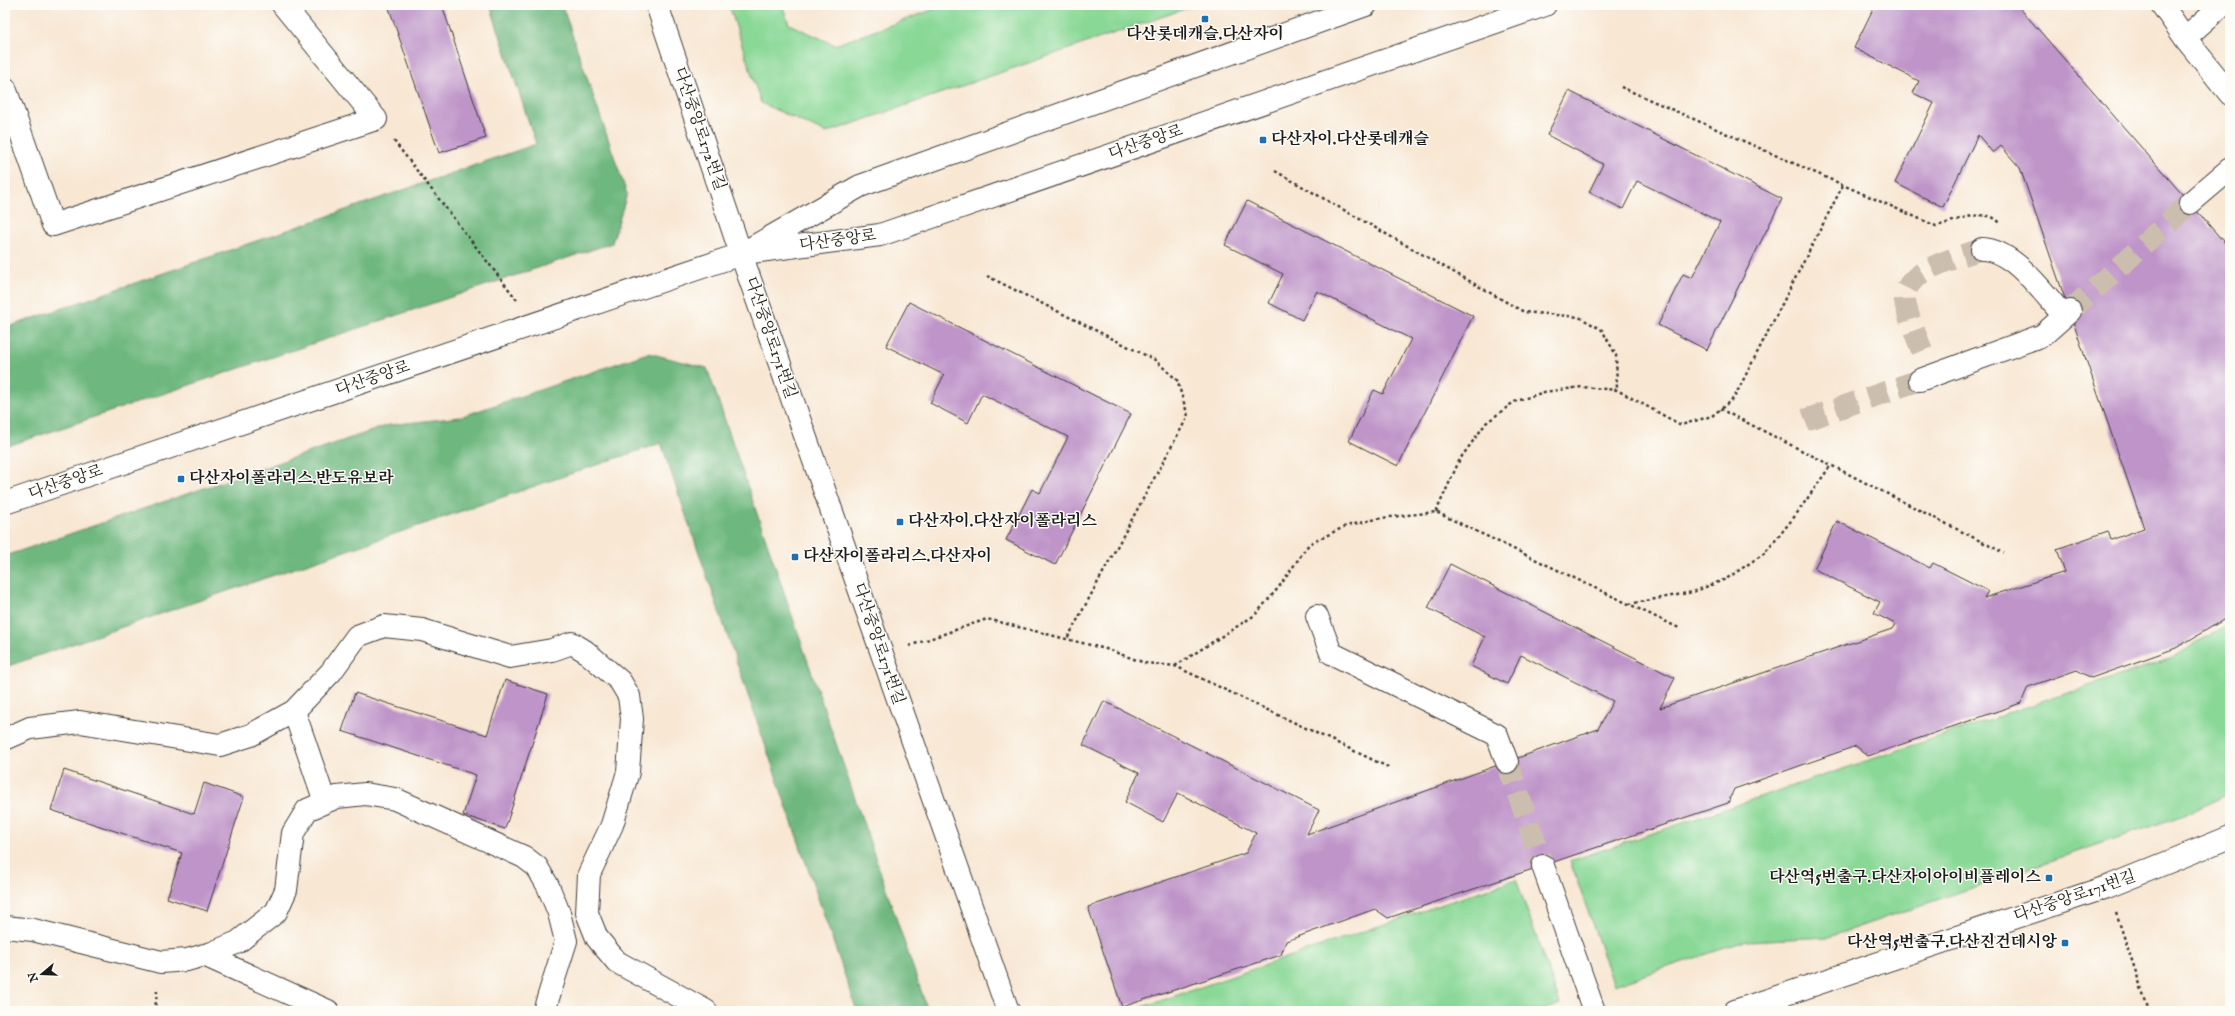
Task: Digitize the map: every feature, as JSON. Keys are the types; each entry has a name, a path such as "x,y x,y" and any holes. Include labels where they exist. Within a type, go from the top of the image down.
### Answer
{"street":[{"path":"5,88 53,225 376,119 283,5"},
{"name":"다산중앙로172번길","path":"657,5 741,254"},
{"name":"다산중앙로","path":"741,254 860,186 1366,5"},
{"name":"다산중앙로","path":"5,503 741,254 880,235 1545,5"},
{"path":"2162,5 2185,38 2230,94"},
{"path":"2185,38 2222,5"},
{"path":"2190,204 2230,169"},
{"path":"1920,380 2043,335 2067,314 2012,260 1992,249 1982,249"},
{"name":"다산중앙로171번길","path":"741,254 1008,1011"},
{"path":"1317,616 1331,653 1496,735 1507,762"},
{"path":"5,739 30,728 80,722 220,745 251,734 294,711 331,672 357,636 384,626 422,630 510,656 552,650 572,643 585,651 620,681 629,696 632,719 628,772 612,825 589,874 587,913 597,938 617,962 706,1011"},
{"path":"294,711 325,802"},
{"path":"5,927 33,930 161,962 188,960 204,955 238,942 276,912 286,890 293,833 307,810 337,797 365,794 395,799 524,857 537,867 548,886 559,913 566,941 544,1011"},
{"name":"다산중앙로171번길","path":"1735,1011 2107,887 2230,837"},
{"path":"1543,866 1594,1011"},
{"path":"566,941 594,931"},
{"path":"204,955 328,1011"}],"path":[{"path":"1621,87 1936,226 1982,214 1997,220 2009,234 2004,256"},
{"path":"376,119 536,323"},
{"path":"1275,171 1524,312 1579,317 1602,330 1616,355 1617,390"},
{"path":"1436,512 1460,459 1486,423 1514,402 1544,392 1582,387 1617,390 1681,425 1712,416 1734,398 1843,185"},
{"path":"986,276 1155,360 1177,380 1188,416 1067,639"},
{"path":"1720,409 2004,553"},
{"path":"1629,604 1693,592 1726,578 1764,553 1795,516 1831,465"},
{"path":"1175,666 1255,615 1279,587 1309,544 1346,526 1381,518 1436,512 1679,628"},
{"path":"882,656 987,619 1106,649 1145,663 1175,666 1390,768"},
{"path":"2107,887 2149,1011"}],"green space":[{"path":"490,5 562,5 627,194 612,243 5,447 5,328 536,144"},
{"path":"729,5 782,5 789,24 835,45 946,5 1196,5 826,133 761,103"},
{"path":"648,353 707,368 928,1011 857,1011 661,443 5,667 5,556 389,425 460,417"},
{"path":"2230,624 2230,794 2184,815 1829,937 1746,941 1614,985 1570,861 2172,658"},
{"path":"1516,879 1560,1004 1540,1011 1131,1011"}],"building":[{"path":"388,5 442,5 486,138 439,153"},
{"path":"1875,5 1886,5 1890,7 1893,5 2017,5 2230,249 2230,616 2176,648 2091,678 2077,670 2028,687 2021,703 1868,756 1856,746 1734,789 1728,803 1388,918 1375,909 1286,941 1281,955 1122,1007 1088,907 1246,853 1256,833 1178,793 1163,822 1125,802 1139,773 1083,745 1104,701 1319,810 1307,834 1598,729 1613,701 1521,655 1507,684 1471,666 1485,637 1428,608 1450,564 1675,678 1660,708 1892,629 1895,624 1874,613 1880,602 1814,569 1837,521 1930,568 1933,563 1988,591 1984,598 2065,572 2057,549 2108,531 2111,540 2144,528 2020,168 2001,146 1993,153 1978,135 1943,207 1895,183 1934,103 1913,93 1919,81 1854,48"},
{"path":"1569,91 1782,199 1707,350 1658,325 1683,274 1692,278 1720,222 1637,181 1623,209 1589,192 1603,164 1547,135"},
{"path":"1247,201 1473,316 1398,466 1349,441 1374,390 1383,394 1411,339 1317,291 1302,320 1269,303 1283,274 1225,245"},
{"path":"909,302 1131,414 1055,565 1006,540 1032,489 1040,493 1068,437 982,394 968,423 930,403 944,375 886,346"},
{"path":"505,680 548,694 505,829 463,815 476,775 342,731 355,693 487,735"},
{"path":"64,770 194,814 204,783 244,797 207,911 167,898 182,853 51,810"}],"tunnel":[{"path":"2070,311 2190,203"},
{"path":"1922,351 1906,307 1906,290 1912,281 1934,266 1982,249"},
{"path":"1805,420 1920,380"},
{"path":"1507,762 1543,866"}],"place":[{"name":"다산롯데캐슬.다산자이","path":"1205,19"},
{"name":"다산자이.다산롯데캐슬","path":"1263,140"},
{"name":"다산자이폴라리스.반도유보라","path":"181,479"},
{"name":"다산자이.다산자이폴라리스","path":"900,522"},
{"name":"다산자이폴라리스.다산자이","path":"795,557"},
{"name":"다산역5번출구.다산자이아이비플레이스","path":"2049,878"},
{"name":"다산역5번출구.다산진건데시앙","path":"2065,943"}]}
